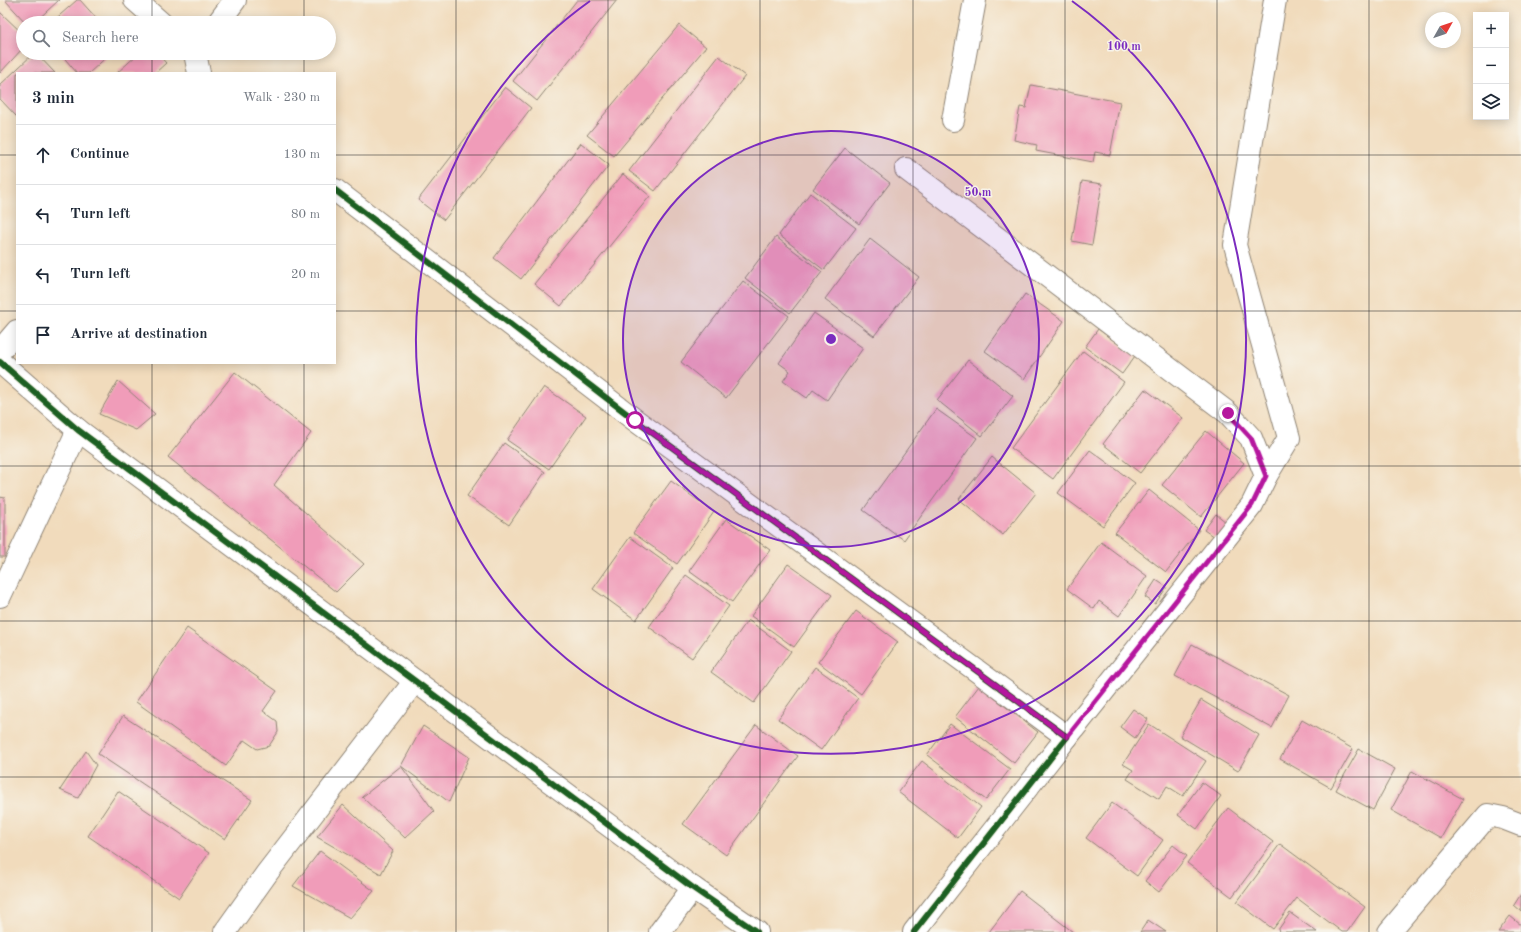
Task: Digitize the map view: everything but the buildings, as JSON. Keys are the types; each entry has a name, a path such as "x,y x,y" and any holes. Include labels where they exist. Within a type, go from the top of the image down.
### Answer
{"street":[{"path":"135,0 153,16"},
{"path":"223,16 235,0"},
{"path":"953,120 975,0"},
{"path":"914,932 1252,505 1266,476 1289,438 1235,245 1275,0"},
{"path":"196,60 199,72"},
{"path":"906,169 1228,413 1251,438 1266,476"},
{"path":"336,191 635,420 1067,737"},
{"path":"0,352 16,332"},
{"path":"0,362 78,430 693,888 757,932"},
{"path":"0,596 78,430"},
{"path":"224,932 267,873 415,681"},
{"path":"1389,932 1488,815 1503,818 1521,825"},
{"path":"660,932 693,888"}],"cycle path":[{"path":"336,191 635,420 1067,737 914,932"},
{"path":"0,362 78,430 693,888 757,932"}],"route":[{"path":"635,420 1067,737 1252,505 1266,476 1251,438 1228,413"}]}
